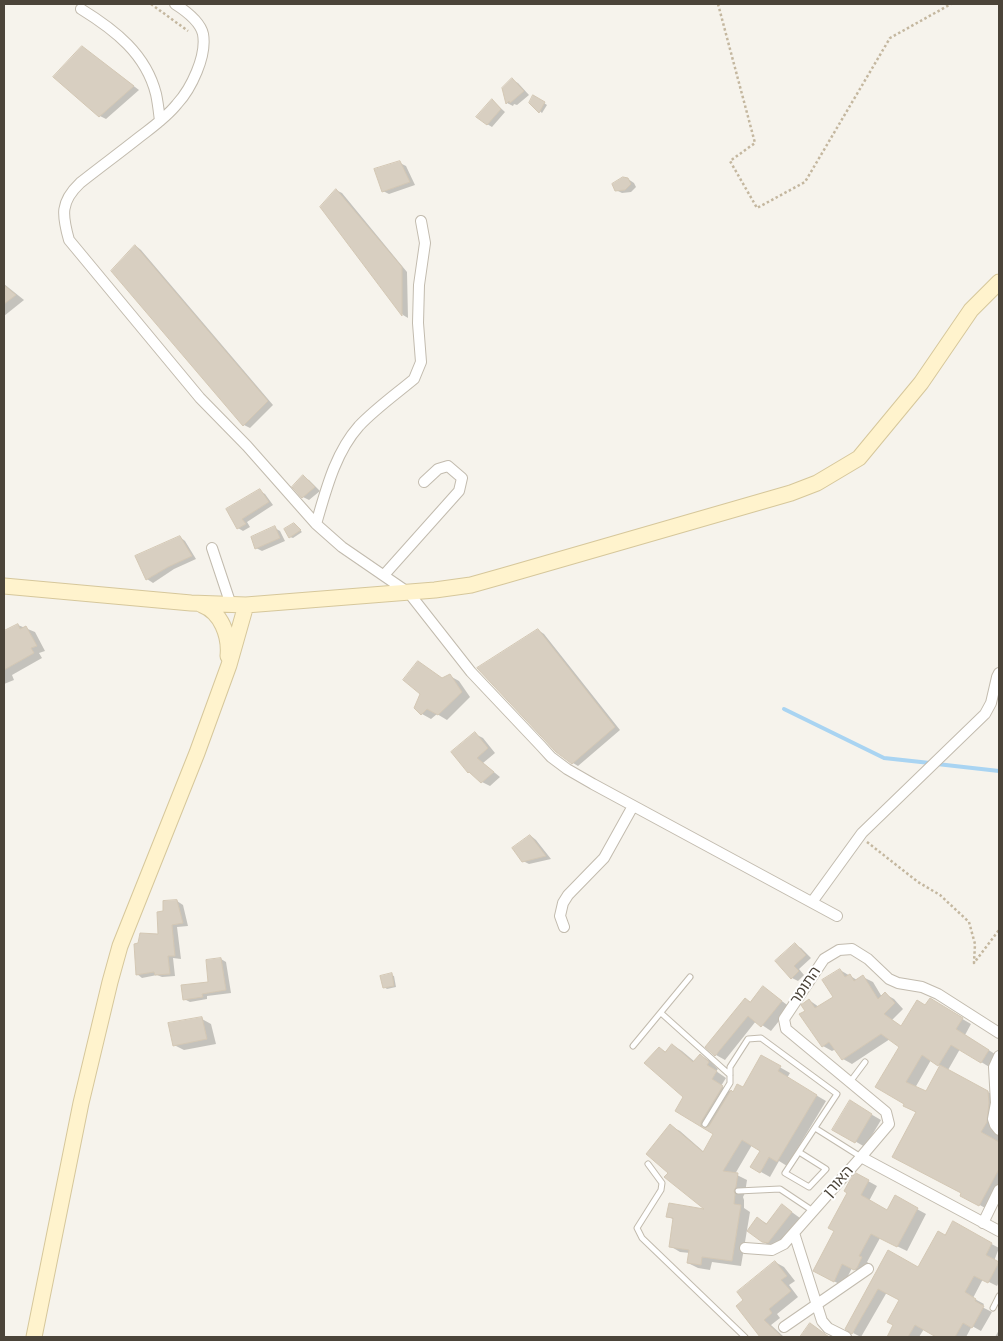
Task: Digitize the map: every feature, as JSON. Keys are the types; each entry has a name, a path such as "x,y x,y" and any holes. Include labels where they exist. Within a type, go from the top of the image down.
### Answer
{"street":[{"path":"175,4 195,20 203,33 201,61 192,82 178,103 160,121 80,183 69,194 64,209 64,224 69,240 200,398 247,446 316,524 342,547 409,593 471,672 551,757 566,768 633,806 837,916"},
{"path":"81,9 100,21 139,56 151,79 160,121"},
{"path":"316,524 331,474 343,449 359,427 414,379 419,371 421,362 418,323 419,284 425,242 421,221"},
{"path":"4,586 238,605 409,593 471,585 781,496 817,483 859,458 921,383 972,310 999,282"},
{"path":"384,575 459,491 462,478 448,466 438,469 424,482"},
{"path":"34,1337 81,1103 112,973 130,918 197,753 228,668 238,605 212,548"},
{"path":"198,603 210,608 220,617 229,650 228,668"},
{"path":"812,902 859,836 985,714 991,704 999,673"},
{"path":"564,927 560,916 563,903 568,895 604,858 633,806"},
{"name":"התומר","path":"861,1157 889,1124 886,1112 786,1029 784,1019 824,959 839,950 852,949 868,959 889,979 898,983 922,987 938,994 999,1034"},
{"path":"999,1056 994,1067 996,1103 993,1119 999,1130"},
{"name":"האורן","path":"744,1248 772,1250 784,1244 861,1157 999,1231"},
{"path":"983,1223 999,1190"},
{"path":"794,1233 822,1321 828,1328 846,1337"},
{"path":"784,1327 868,1269"}],"lane":[{"path":"633,1046 690,976"},
{"path":"660,1013 730,1075"},
{"path":"705,1124 730,1083 730,1067 748,1038 761,1038 837,1094 785,1173 809,1187 826,1169 799,1152"},
{"path":"850,1082 866,1062"},
{"path":"815,1128 861,1157"},
{"path":"648,1164 662,1184 662,1190 637,1228 642,1238 745,1337"},
{"path":"738,1191 780,1189 814,1211"},
{"path":"993,1308 999,1296"}],"path":[{"path":"152,4 187,30 203,48"},
{"path":"718,4 755,143 730,161 757,208 805,182 890,38 951,4"},
{"path":"859,836 918,882 940,896 969,922 975,944 974,963 999,930"}],"building":[{"path":"82,46 134,86 99,117 53,77"},
{"path":"512,78 524,91 510,103 509,101 506,104 502,88"},
{"path":"533,95 545,102 539,113 529,103"},
{"path":"492,99 501,109 487,125 476,117"},
{"path":"400,161 410,182 382,192 374,169"},
{"path":"623,177 628,178 631,184 625,190 615,191 612,184"},
{"path":"336,189 402,267 402,316 320,207"},
{"path":"135,245 268,401 243,426 111,271"},
{"path":"4,285 16,295 4,304"},
{"path":"303,475 315,487 302,498 292,487"},
{"path":"260,489 269,502 242,519 246,524 237,529 226,509"},
{"path":"294,523 301,530 289,538 284,529"},
{"path":"275,526 280,538 255,549 251,537"},
{"path":"180,536 192,556 146,580 135,556"},
{"path":"18,624 20,629 26,626 37,646 31,648 34,653 4,670 4,631"},
{"path":"538,629 615,727 572,764 556,752 477,668"},
{"path":"418,661 442,678 450,674 462,692 438,715 427,709 421,715 414,708 420,694 403,680"},
{"path":"475,732 488,748 477,758 494,772 481,783 468,773 451,752"},
{"path":"530,835 546,856 522,862 512,848"},
{"path":"177,900 183,923 172,925 175,956 168,956 170,974 155,975 154,972 136,975 134,944 138,943 140,933 158,934 157,912 163,911 163,901"},
{"path":"795,943 806,955 794,966 799,971 791,979 775,961"},
{"path":"221,958 226,990 202,994 203,997 183,1000 181,985 208,982 206,960"},
{"path":"840,969 845,977 850,974 854,981 863,975 878,999 885,992 895,1003 884,1014 901,1026 917,1000 925,1005 930,998 963,1018 956,1029 989,1050 981,1063 951,1045 938,1066 922,1055 906,1082 926,1091 940,1065 988,1091 987,1122 981,1132 999,1142 999,1169 979,1206 960,1196 961,1193 892,1157 916,1112 903,1106 904,1104 875,1087 899,1047 881,1034 842,1060 829,1042 822,1047 799,1014 805,1011 801,1005 809,999 815,1008 833,997 822,980"},
{"path":"392,973 394,986 383,988 380,976"},
{"path":"763,986 782,1001 761,1027 748,1016 715,1056 705,1047 745,998 750,1002"},
{"path":"202,1017 207,1039 173,1046 168,1023"},
{"path":"672,1044 693,1062 700,1054 709,1062 707,1065 717,1071 712,1079 723,1086 701,1122 703,1128 675,1111 683,1097 644,1063 659,1047 665,1052"},
{"path":"761,1055 781,1066 778,1071 817,1095 777,1162 769,1157 760,1173 750,1167 760,1151 742,1140 723,1171 738,1173 734,1191 734,1204 741,1205 732,1261 702,1257 701,1265 687,1263 689,1250 669,1247 673,1218 666,1217 669,1203 704,1209 664,1177 668,1173 646,1154 670,1124 703,1152 713,1134 703,1128 709,1126 731,1090 733,1092 737,1084 743,1087"},
{"path":"850,1100 872,1114 855,1143 832,1130"},
{"path":"856,1173 869,1180 861,1195 887,1210 895,1195 918,1208 897,1247 871,1234 859,1256 862,1257 857,1268 854,1270 842,1264 834,1282 813,1271 834,1231 828,1228 847,1193 844,1191"},
{"path":"782,1204 792,1212 768,1243 762,1242 747,1231 757,1217 766,1224"},
{"path":"953,1221 992,1243 986,1255 999,1262 988,1283 974,1276 965,1292 984,1306 972,1328 963,1323 955,1337 936,1337 915,1325 908,1337 887,1337 893,1325 887,1322 899,1300 878,1289 852,1334 845,1329 888,1250 918,1267 938,1231 945,1235"},
{"path":"775,1261 787,1276 781,1280 791,1291 769,1309 772,1313 764,1320 782,1337 760,1337 736,1306 743,1300 737,1292"},
{"path":"810,1323 825,1334 829,1337 800,1337"}],"waterway":[{"path":"784,709 884,758 930,763"},
{"path":"937,764 999,771"}]}
